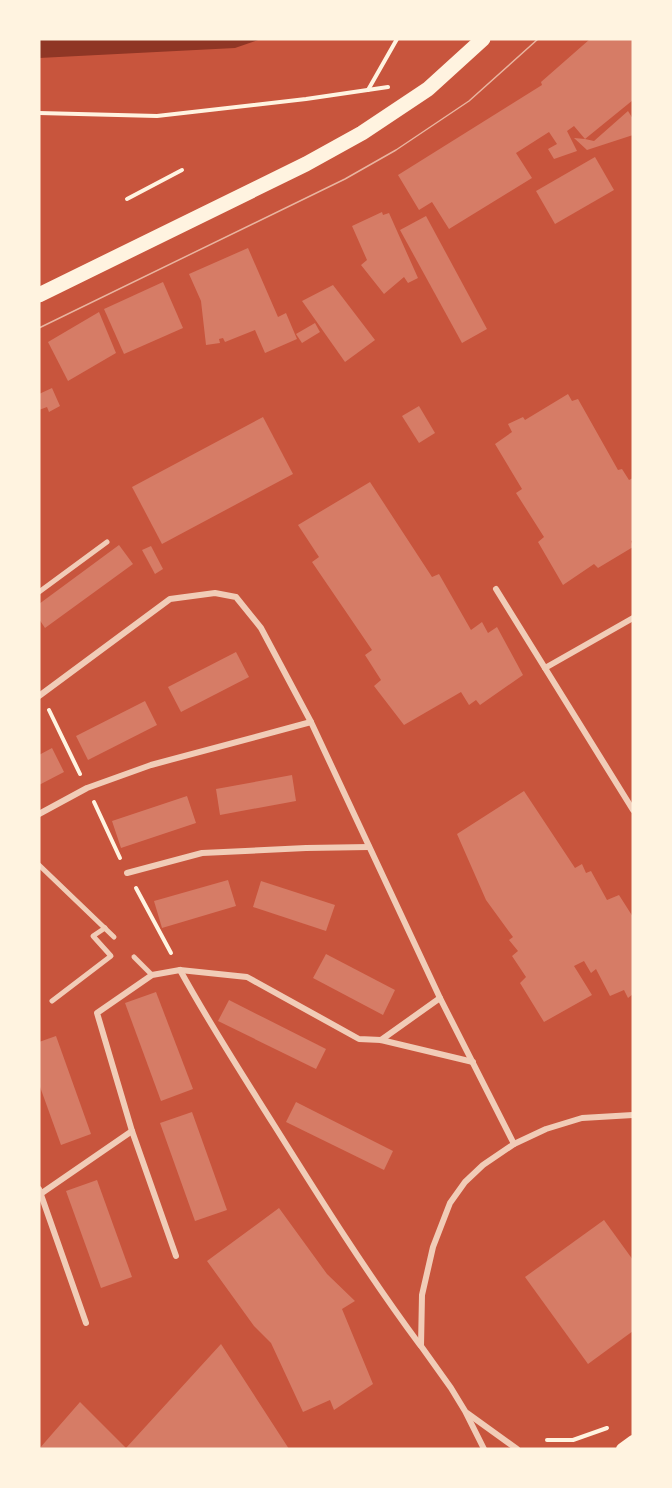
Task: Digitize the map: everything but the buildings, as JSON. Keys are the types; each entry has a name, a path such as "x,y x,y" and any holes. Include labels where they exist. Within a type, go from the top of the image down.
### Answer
{"main road":[{"path":"39,295 278,178 362,133 428,89 483,39"},
{"path":"622,1449 633,1441"}],"street":[{"path":"39,592 107,542"},
{"path":"496,590 633,810"},
{"path":"40,695 170,599 214,593 236,597 261,628 311,722 440,998 514,1144"},
{"path":"545,668 633,618"},
{"path":"39,814 87,789 151,765 311,722"},
{"path":"128,873 202,853 369,847"},
{"path":"39,865 114,937"},
{"path":"52,1000 111,956 93,936 105,928"},
{"path":"134,957 152,975"},
{"path":"176,1256 132,1131 97,1013 152,975 180,970 247,977 359,1039 381,1040 473,1062"},
{"path":"180,970 202,1010 306,1176 393,1308 451,1388 484,1449"},
{"path":"381,1040 440,998"},
{"path":"421,1346 422,1295 433,1247 450,1203 465,1182 483,1165 514,1144 546,1129 582,1118 633,1115"},
{"path":"86,1323 40,1192 132,1131"},
{"path":"465,1411 517,1449"}],"path":[{"path":"368,90 397,39"},
{"path":"39,113 157,116 306,99 390,86"},
{"path":"127,199 182,170"},
{"path":"40,695 128,873 180,970"},
{"path":"547,1440 573,1440 607,1428"}],"shaded area":[{"path":"39,39 261,39 235,48 39,58"}],"tram line":[{"path":"39,328 345,179 396,150 469,101 538,39"}]}
